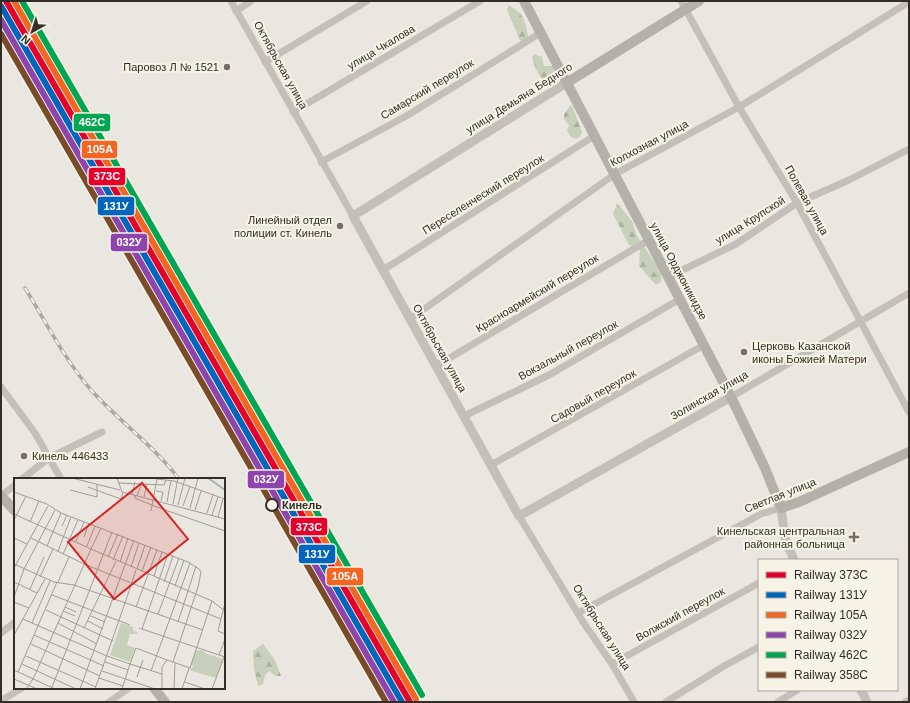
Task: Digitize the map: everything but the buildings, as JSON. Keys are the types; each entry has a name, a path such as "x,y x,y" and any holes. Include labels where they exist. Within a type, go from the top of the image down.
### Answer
{"main road":[{"name":"улица Орджоникидзе","path":"524,1 542,32 594,136 731,397 765,468 780,508"},
{"name":"улица Демьяна Бедного","path":"568,82 684,5 699,1"},
{"name":"Светлая улица","path":"780,508 799,502 909,452"},
{"path":"1,496 14,510"},
{"path":"155,689 165,702"}],"street":[{"name":"Октябрьская улица","path":"231,1 353,216 519,516 583,622 612,664 634,702"},
{"path":"236,11 251,1"},
{"path":"265,62 366,1"},
{"name":"улица Чкалова","path":"293,112 480,1"},
{"name":"Колхозная улица","path":"410,319 615,174 739,107 909,2"},
{"name":"Полевая улица","path":"684,5 739,107 797,204 909,412"},
{"name":"Самарский переулок","path":"321,162 408,115 542,32"},
{"name":"улица Демьяна Бедного","path":"353,216 568,82"},
{"name":"Переселенческий переулок","path":"383,270 594,136"},
{"name":"улица Крупской","path":"668,277 736,244 797,204 850,180 909,150"},
{"name":"Красноармейский переулок","path":"436,366 649,240"},
{"name":"Золинская улица","path":"519,516 731,397 909,293"},
{"name":"Вокзальный переулок","path":"464,416 549,375 680,298"},
{"name":"Садовый переулок","path":"491,465 704,345"},
{"path":"1,387 35,434 60,478"},
{"path":"23,478 49,458 102,432"},
{"path":"1,496 14,486"},
{"name":"улица Орджоникидзе","path":"780,508 785,538 794,559"},
{"name":"Светлая улица","path":"578,613 761,514 780,508"},
{"name":"Волжский переулок","path":"612,664 758,585"},
{"path":"1,633 14,623"},
{"path":"666,702 724,666 758,648"},
{"path":"2,700 20,689"},
{"path":"109,702 128,689"},
{"path":"778,702 795,691"},
{"path":"862,691 867,702"},
{"path":"905,702 909,700"}],"green space":[{"path":"509,6 521,14 525,22 528,36 523,42 519,39 508,13 507,9"},
{"path":"534,54 542,57 544,66 554,66 556,74 552,86 544,81 539,75 532,58"},
{"path":"571,105 582,132 577,139 571,137 567,131 569,125 564,119 564,114"},
{"path":"617,203 632,221 637,236 661,272 661,282 656,285 639,266 640,250 629,245 613,214"},
{"path":"263,644 275,660 281,676 276,676 269,671 265,675 263,684 258,686 254,669 253,651"}],"railway":[{"path":"25,288 64,354 91,390 159,456 178,478"}],"rail line":[{"name":"373C","path":"6,1 410,702"},
{"name":"105А","path":"14,1 416,699"},
{"name":"462С","path":"22,1 422,695"},
{"name":"131У","path":"1,6 402,702"},
{"name":"032У","path":"1,20 394,702"},
{"name":"358С","path":"1,34 386,702"}],"place":[{"name":"Паровоз Л № 1521","path":"227,67"},
{"name":"Линейный отдел полиции ст. Кинель","path":"340,226"},
{"name":"Церковь Казанской иконы Божией Матери","path":"744,352"},
{"name":"Кинель 446433","path":"24,456"},
{"name":"Кинель","path":"272,505"},
{"name":"Кинельская центральная районная больница","path":"854,537"}]}
